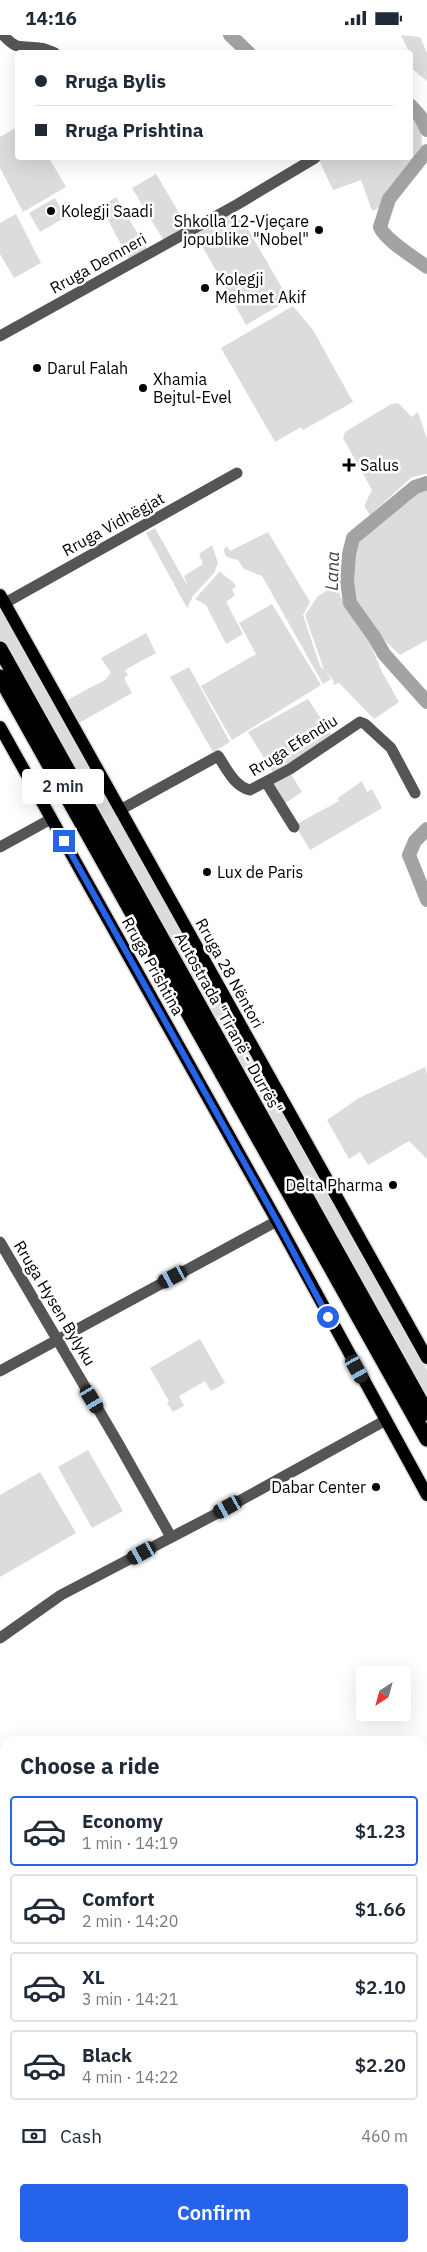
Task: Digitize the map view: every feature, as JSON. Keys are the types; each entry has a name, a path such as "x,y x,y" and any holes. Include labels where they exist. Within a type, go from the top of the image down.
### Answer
{"highway":[{"name":"Autostrada \"Tiranë - Durrës\"","path":"0,649 427,1413"},
{"name":"Autostrada \"Tiranë - Durrës\"","path":"0,677 427,1439"}],"main road":[{"name":"Rruga 28 Nëntori","path":"2,599 427,1358"},
{"name":"Rruga Prishtina","path":"0,727 277,1221 427,1495"}],"street":[{"path":"2,35 18,48 40,48 46,50"},
{"name":"Rruga Demneri","path":"0,336 238,205 313,160"},
{"name":"Rruga Vidhëgjat","path":"2,599 237,473"},
{"name":"Rruga Efendiu","path":"120,810 218,756 240,787 250,790 266,782 360,722 365,724 391,748 415,793"},
{"path":"266,782 294,827"},
{"path":"0,847 51,819"},
{"path":"0,1371 277,1221"},
{"name":"Rruga Hysen Bylyku","path":"0,1242 144,1486 171,1537"},
{"path":"0,1638 61,1595 386,1420"}],"shaded area":[{"path":"401,35 420,37 427,53 427,81 413,69 413,50 408,50"},
{"path":"413,117 421,127 422,147 413,158"},
{"path":"15,128 15,160 50,160 66,187 23,212 0,168 0,137"},
{"path":"319,160 412,160 389,188 380,207 373,211 361,180 333,190"},
{"path":"156,174 188,228 164,241 132,188"},
{"path":"116,197 148,251 130,261 101,207"},
{"path":"55,198 66,217 40,232 29,213"},
{"path":"229,213 233,221 241,217 289,300 246,325 195,233"},
{"path":"16,214 41,263 14,278 0,254 0,223"},
{"path":"293,306 313,330 353,402 303,430 301,427 275,442 221,348"},
{"path":"398,403 412,417 418,412 427,439 427,474 412,477 370,515 364,506 372,490 343,438 345,432 391,404"},
{"path":"427,485 427,640 400,655 371,624 357,602 351,576 353,549 357,538 362,532 415,491"},
{"path":"155,528 188,587 184,576 203,564 199,554 212,545 218,563 214,573 193,596 187,608 146,533"},
{"path":"268,532 310,602 303,615 320,666 331,679 323,684 262,576 244,569 238,560 225,554 224,549 227,546 230,551"},
{"path":"220,571 236,586 232,590 235,595 226,602 243,634 226,644 206,605 195,599"},
{"path":"338,584 340,595 347,609 366,633 382,672 399,702 374,719 339,683 333,685 334,681 324,670 305,615 318,596"},
{"path":"272,604 321,685 232,740 201,686 256,654 239,623"},
{"path":"0,607 427,1370 427,1403 280,1140 270,1114 253,1091 0,641"},
{"path":"146,633 156,653 125,670 128,675 124,678 132,693 79,723 67,700 105,680 111,673 101,658"},
{"path":"189,667 230,742 213,752 170,677"},
{"path":"308,699 333,737 274,774 248,732"},
{"path":"289,771 302,792 284,804 271,784"},
{"path":"362,781 367,792 372,789 382,808 310,850 295,825 339,801 338,798"},
{"path":"425,1067 427,1074 427,1159 409,1141 368,1165 360,1152 349,1159 327,1120 359,1098"},
{"path":"200,1339 225,1383 211,1391 205,1381 179,1396 184,1406 173,1412 167,1403 169,1401 150,1368"},
{"path":"88,1450 123,1511 92,1528 58,1467"},
{"path":"40,1472 76,1533 0,1577 0,1495"}],"waterway":[{"name":"Lana","path":"230,35 246,50"},
{"name":"Lana","path":"413,108 420,116 427,130"},
{"name":"Lana","path":"427,151 389,199 380,227 394,243 427,267"},
{"name":"Lana","path":"427,483 415,487 353,538 349,554 347,581 350,603 384,654 427,702"},
{"name":"Lana","path":"427,829 415,841 409,855 427,900"}],"place":[{"name":"Kolegji Saadi","path":"51,211"},
{"name":"Shkolla 12-Vjeçare jopublike \"Nobel\"","path":"319,230"},
{"name":"Kolegji Mehmet Akif","path":"205,288"},
{"name":"Darul Falah","path":"37,368"},
{"name":"Xhamia Bejtul-Evel","path":"143,388"},
{"name":"Salus","path":"349,465"},
{"name":"Lux de Paris","path":"207,872"},
{"name":"Delta Pharma","path":"393,1185"},
{"name":"Dabar Center","path":"376,1487"}],"route":[{"path":"64,841 277,1221 328,1317"}]}
